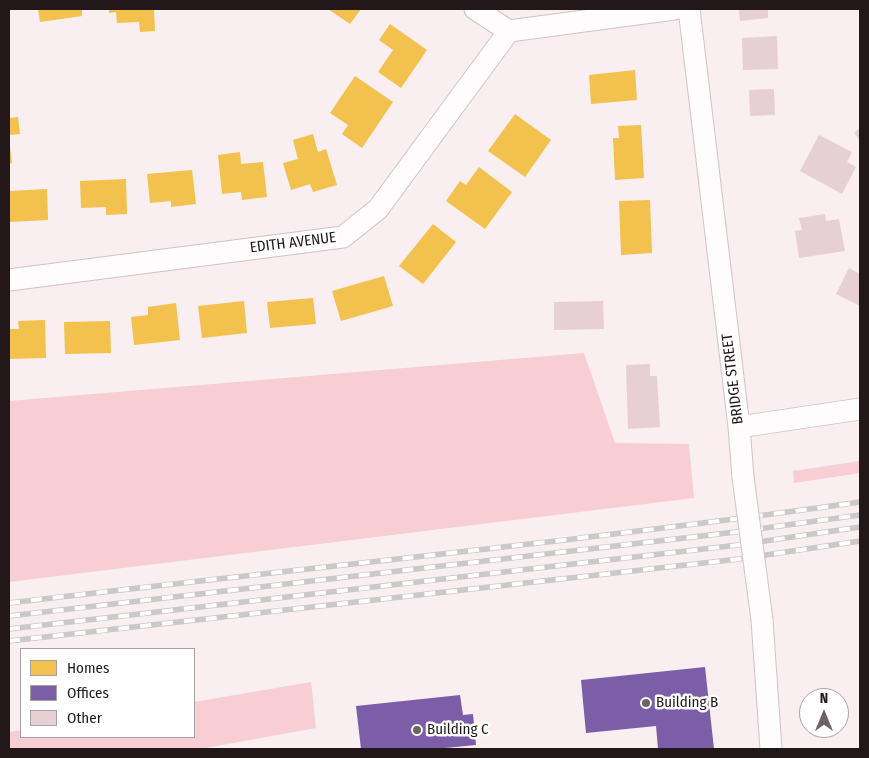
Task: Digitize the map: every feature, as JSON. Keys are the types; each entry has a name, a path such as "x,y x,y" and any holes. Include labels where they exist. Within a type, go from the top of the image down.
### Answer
{"street":[{"path":"475,9 509,31 674,9"},
{"name":"BRIDGE STREET","path":"689,9 739,428 743,477 762,620 771,749"},
{"name":"EDITH AVENUE","path":"9,280 343,238 378,209 509,31"},
{"path":"739,428 860,409"}],"shaded area":[{"path":"584,353 615,443 689,444 694,498 9,582 9,401"},
{"path":"860,461 860,473 794,483 793,471"},
{"path":"311,682 316,728 200,749 9,749 9,732 20,730 20,738 195,738 195,702"}],"building: Homes":[{"path":"38,9 82,9 82,16 40,22"},
{"path":"109,9 154,9 155,31 140,32 139,22 117,23 116,12 109,13"},
{"path":"328,9 361,9 350,24"},
{"path":"390,24 427,50 401,88 378,72 393,50 379,40"},
{"path":"635,70 637,100 591,104 589,75"},
{"path":"355,76 393,102 362,148 342,134 348,125 330,113"},
{"path":"515,114 551,140 525,177 488,151"},
{"path":"18,117 20,134 9,135 9,118"},
{"path":"641,125 644,178 615,180 613,138 619,138 618,126"},
{"path":"313,134 318,152 326,149 337,185 313,192 310,184 291,190 283,163 298,159 293,140"},
{"path":"9,148 12,163 9,164"},
{"path":"240,152 241,164 263,162 267,197 242,200 241,192 222,194 218,155"},
{"path":"479,167 512,192 485,229 446,201 460,181 466,185"},
{"path":"192,170 196,204 171,207 171,201 150,203 147,174"},
{"path":"126,179 127,214 106,215 106,207 81,208 80,181"},
{"path":"47,189 48,220 9,222 9,191"},
{"path":"650,200 652,253 621,255 619,201"},
{"path":"433,224 456,242 423,284 399,266"},
{"path":"384,276 393,306 341,321 332,291"},
{"path":"313,298 316,324 270,328 267,302"},
{"path":"244,301 247,333 202,338 198,306"},
{"path":"176,303 180,340 134,345 131,317 148,315 148,307"},
{"path":"45,320 46,358 9,359 9,329 19,329 18,321"},
{"path":"110,321 111,353 65,354 64,322"}],"building: Offices":[{"name":"Building B","path":"705,667 714,749 658,749 656,726 586,733 581,680"},
{"name":"Building C","path":"460,695 463,715 473,714 476,745 435,749 361,749 356,706"}],"building: Other":[{"path":"739,9 768,9 768,18 740,21"},
{"path":"777,36 778,69 743,70 742,38"},
{"path":"774,89 775,115 750,116 749,90"},
{"path":"860,128 860,141 854,133"},
{"path":"819,135 852,152 847,162 856,167 842,194 800,171"},
{"path":"825,214 826,221 839,219 845,251 799,258 795,231 802,230 799,218"},
{"path":"849,268 860,274 860,306 836,294"},
{"path":"603,301 604,329 554,330 554,302"},
{"path":"650,364 650,376 657,376 660,427 628,429 626,365"}],"railway":[{"path":"9,603 541,543 860,502"},
{"path":"9,616 736,532 860,515"},
{"path":"9,629 738,545 860,527"},
{"path":"9,641 739,559 860,541"}],"place":[{"name":"Building B","path":"646,703"},
{"name":"Building C","path":"417,730"}]}
